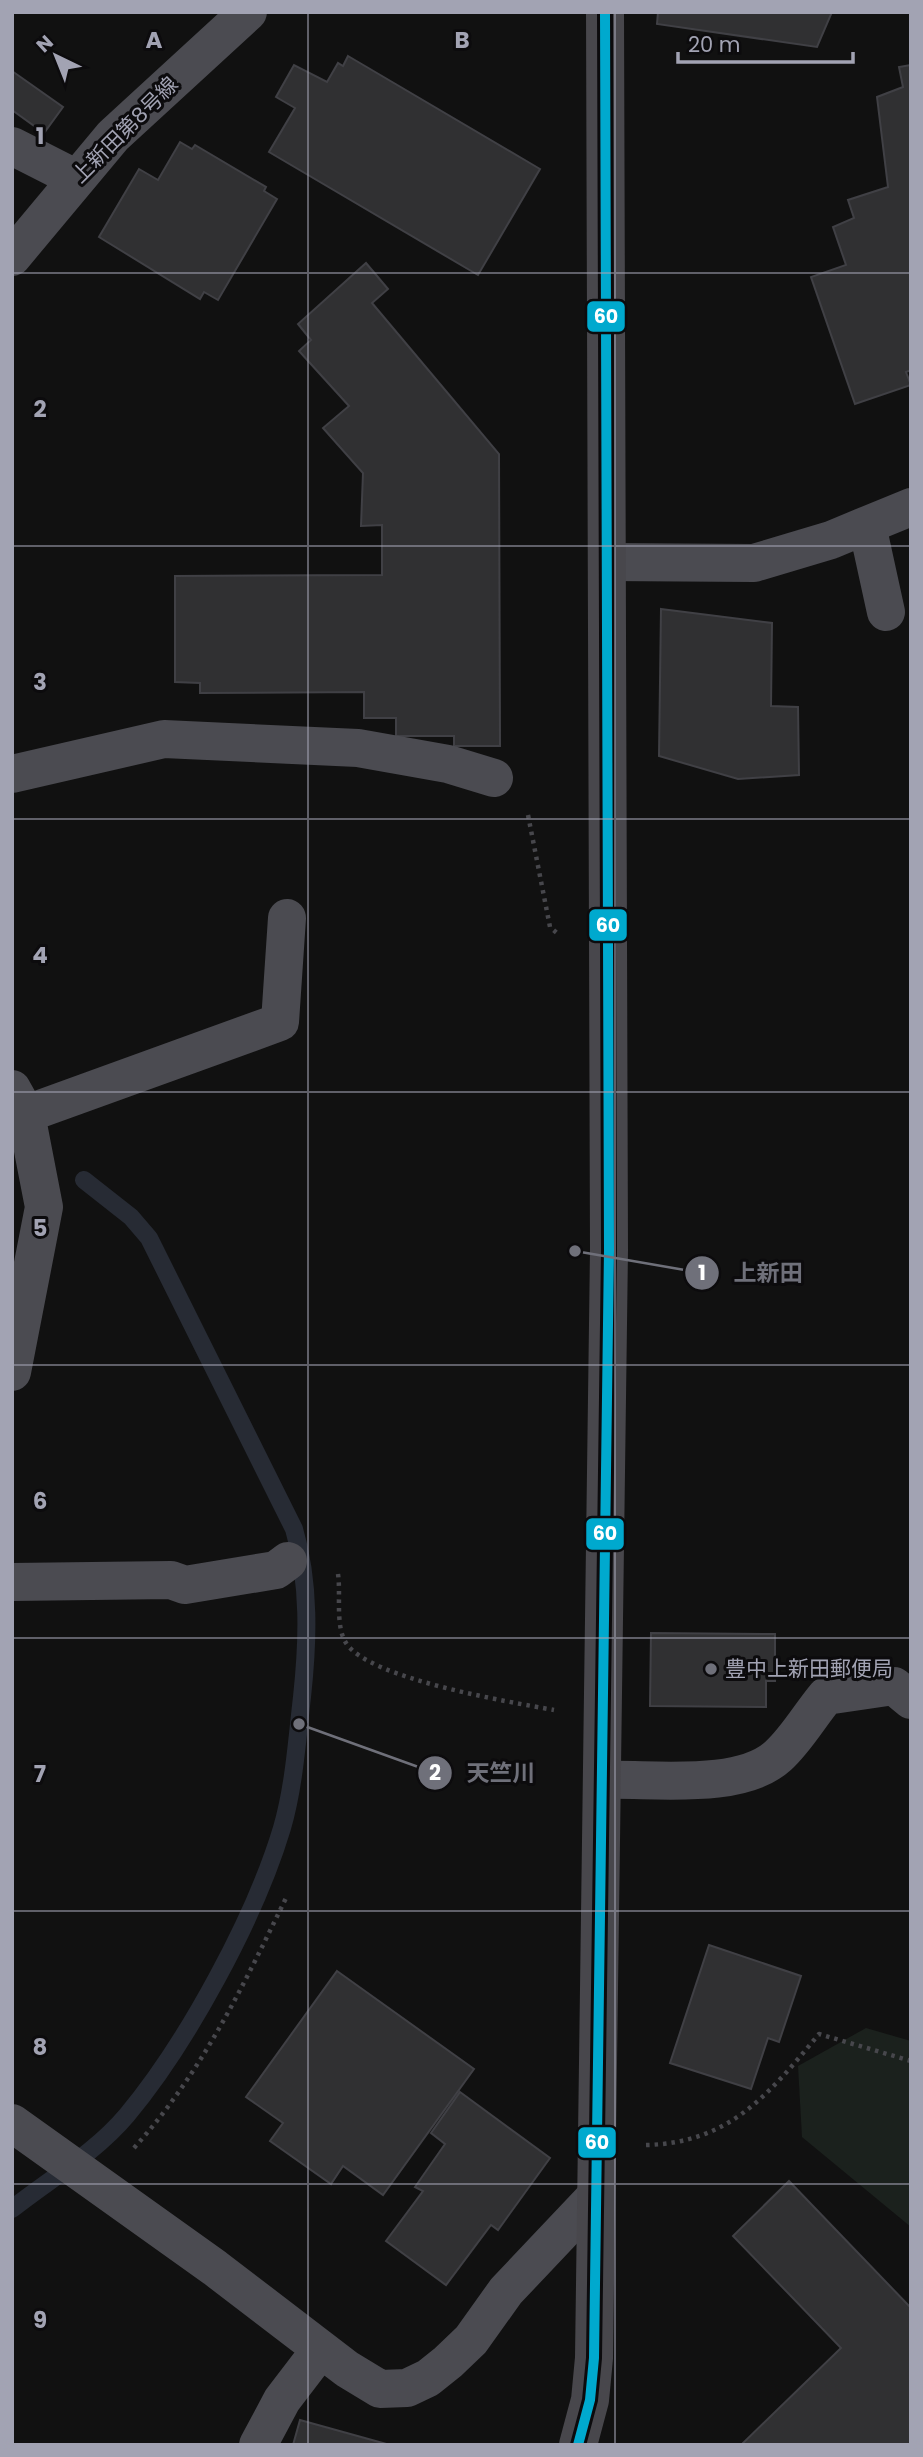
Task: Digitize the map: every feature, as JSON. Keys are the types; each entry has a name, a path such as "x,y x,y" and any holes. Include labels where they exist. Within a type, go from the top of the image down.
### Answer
{"main road":[{"path":"578,2445 590,2400 594,2358 594,2198 603,1780 609,1264 605,12"}],"street":[{"name":"上新田第8号線","path":"12,257 75,178 113,136 248,12"},
{"path":"12,146 75,178"},
{"path":"608,562 754,563 831,540 911,507"},
{"path":"867,525 886,612"},
{"path":"12,774 164,739 358,748 448,764 494,778"},
{"path":"12,1372 28,1208 19,1102 280,1022 287,918"},
{"path":"12,1582 171,1580 185,1584 276,1570 288,1561"},
{"path":"603,1780 709,1780 756,1770 778,1756 826,1696 894,1686 911,1700"},
{"path":"12,2123 80,2170 321,2349 380,2389 407,2388 428,2378 471,2340 506,2291 594,2198"},
{"path":"258,2445 282,2400 321,2349"}],"path":[{"path":"494,778 502,788 523,796 536,845 550,927 567,941"},
{"path":"337,1566 343,1635 362,1660 464,1692 561,1712"},
{"path":"80,2170 162,2117 214,2042 287,1896"},
{"path":"641,2145 695,2139 734,2121 766,2096 820,2034 911,2061"}],"shaded area":[{"path":"866,2028 911,2041 911,2227 802,2137 798,2066"}],"building":[{"path":"658,12 832,12 817,47 657,24"},
{"path":"348,56 540,169 478,275 269,152 295,108 276,97 294,65 327,82 338,63 343,66"},
{"path":"911,65 911,370 906,372 911,385 855,404 811,277 846,265 833,227 854,218 848,200 888,187 877,97 903,87 899,67"},
{"path":"12,71 63,107 44,133 12,110"},
{"path":"180,142 192,149 195,145 266,187 264,191 277,199 218,300 204,292 200,299 99,237 139,169 158,180"},
{"path":"366,263 388,289 372,303 499,454 500,746 454,746 454,736 396,736 396,718 364,718 364,692 200,693 200,683 175,682 175,576 382,575 382,525 361,526 363,473 323,428 349,406 299,351 311,340 298,324"},
{"path":"661,609 772,623 771,706 798,707 799,775 738,779 659,756"},
{"path":"651,1633 775,1634 775,1681 766,1681 766,1707 650,1706"},
{"path":"709,1945 801,1976 779,2042 768,2038 751,2089 670,2063"},
{"path":"337,1971 474,2069 383,2195 343,2166 331,2184 270,2141 283,2123 246,2097"},
{"path":"460,2092 550,2158 498,2230 491,2225 446,2285 386,2241 423,2191 415,2187 445,2144 431,2133"},
{"path":"789,2181 911,2308 911,2445 741,2445 841,2348 733,2236"},
{"path":"300,2420 390,2445 293,2445"}],"waterway":[{"path":"12,2209 87,2154 127,2115 173,2052 217,1978 255,1901 282,1828 295,1763 306,1655 305,1591 294,1529 149,1238 131,1217 84,1180"}],"transit line":[{"name":"60","path":"578,2445 590,2400 594,2358 609,1250 605,12"}],"place":[{"name":"上新田","path":"575,1251"},
{"name":"豊中上新田郵便局","path":"711,1669"},
{"name":"天竺川","path":"299,1724"}]}
